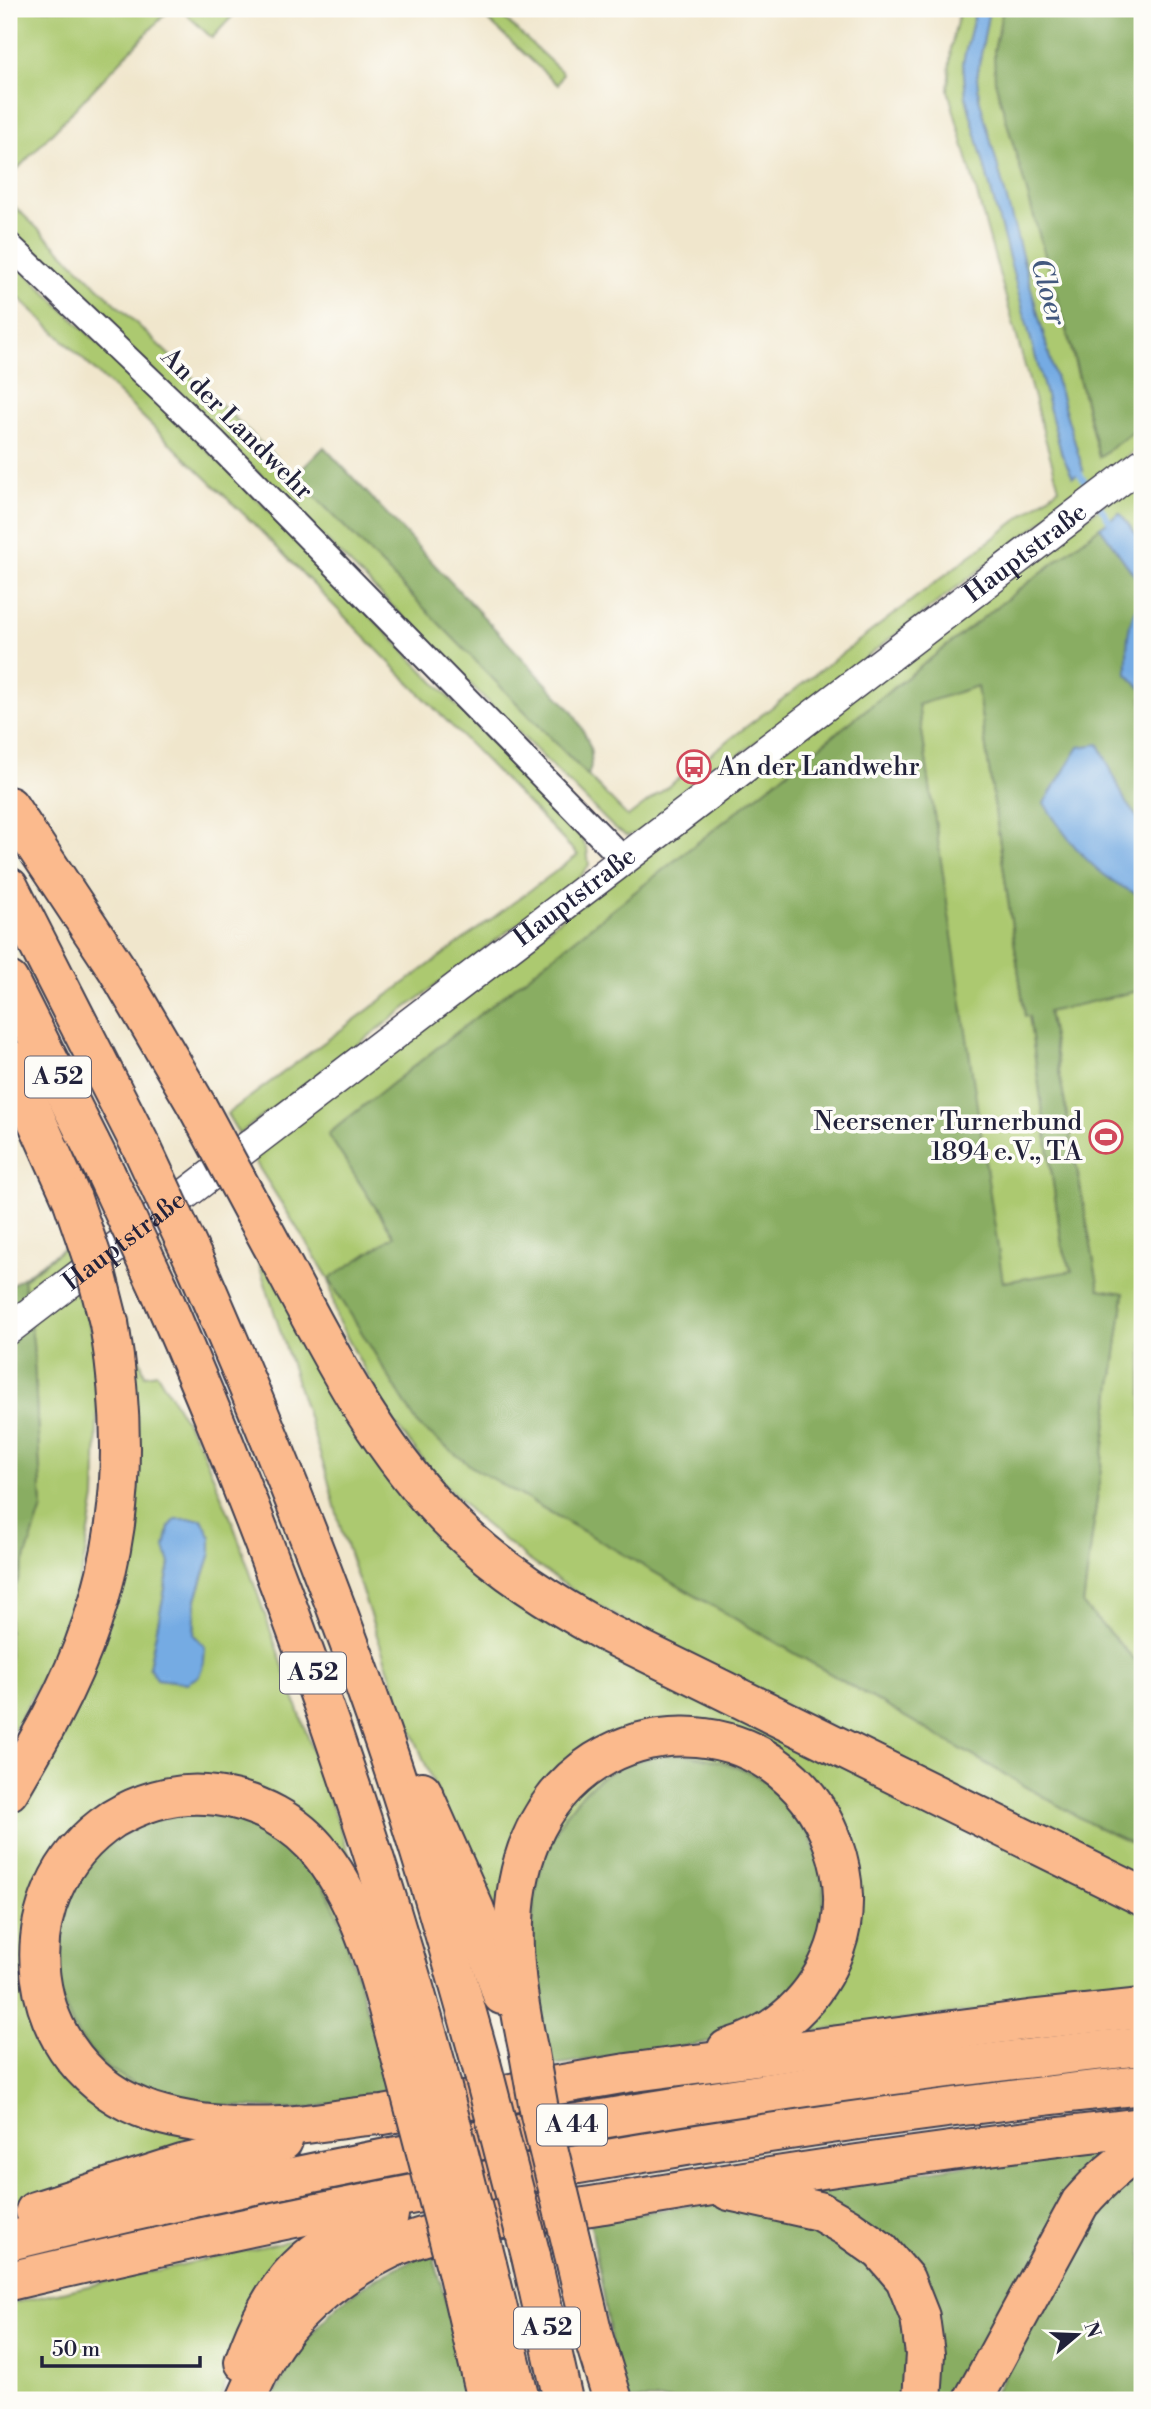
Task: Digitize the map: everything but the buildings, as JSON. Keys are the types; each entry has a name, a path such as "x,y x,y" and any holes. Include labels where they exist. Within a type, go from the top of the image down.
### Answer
{"highway":[{"path":"9,806 117,969 197,1106 372,1423 428,1499 489,1558 527,1586 605,1632 1142,1896"},
{"name":"A 52","path":"9,887 142,1148 194,1260 272,1442 350,1646 406,1807 481,2063 531,2256 563,2400"},
{"name":"A 52","path":"9,981 106,1174 159,1288 232,1459 322,1697 386,1892 422,2072"},
{"path":"9,1059 72,1199 93,1260 109,1323 120,1396 121,1471 110,1556 87,1636 52,1716 9,1791"},
{"path":"9,1758 52,1681 87,1636"},
{"path":"350,1646 386,1696 405,1751 475,1910 524,2053 594,2339 613,2400"},
{"path":"524,2053 513,1940 516,1901 521,1865 544,1814 560,1791 579,1772 625,1745 652,1738 678,1736 707,1737 732,1743 755,1753 781,1770 806,1793 818,1811 828,1830 841,1875 842,1919 837,1942 819,1982 806,2000 763,2035 723,2050 669,2060 627,2073"},
{"path":"487,2400 472,2268 422,2072 376,1971 348,1897 321,1853 306,1838 272,1813 238,1800 200,1794 154,1800 126,1811 97,1829 74,1851 58,1873 47,1895 39,1922 35,1949 37,1980 44,2008 56,2035 71,2057 108,2090 152,2112 200,2123 282,2126 359,2115 383,2115 627,2073 1029,2020 1142,2008"},
{"name":"A 44","path":"9,2241 256,2184 610,2118 818,2086 1142,2046"},
{"name":"A 44","path":"9,2281 277,2221 636,2153 801,2128 1142,2085"},
{"path":"9,2220 182,2164 361,2124 383,2115"},
{"path":"246,2400 276,2341 291,2322 332,2284 384,2252 424,2236 707,2187 958,2148 1142,2126"},
{"path":"974,2400 1080,2203 1100,2180 1142,2150"},
{"path":"230,2400 258,2325 284,2281 302,2262 325,2245 369,2222 431,2207 499,2179"},
{"path":"707,2187 819,2211 848,2227 881,2251 905,2279 920,2317 925,2354 922,2400"},
{"name":"A 52","path":"472,2268 520,2400"},
{"path":"258,2400 314,2302"},
{"path":"594,2339 603,2400"}],"street":[{"name":"An der Landwehr","path":"9,245 213,440 625,860"},
{"name":"Hauptstraße","path":"9,1329 1131,472"}],"green space":[{"path":"9,9 170,9 9,178"},
{"path":"181,9 239,9 212,38"},
{"path":"476,9 494,9 563,73 558,85"},
{"path":"960,9 976,9 963,62 966,97 1062,455 1083,470 979,98 977,77 989,9 1003,9 994,51 1099,457 1142,425 1142,445 639,832 627,836 614,828 279,493 9,233 9,201 295,476 628,817 1059,488 948,90 951,47"},
{"path":"1003,9 1142,9 1142,425 1099,457 1073,353 995,81 994,51"},
{"path":"9,256 265,507 577,830 587,849 589,865 581,876 239,1134 227,1114 578,855 252,522 9,288"},
{"path":"324,447 572,711 585,734 590,750 591,767 588,776 295,476"},
{"path":"1142,475 1142,542 1119,513 328,1134 394,1236 330,1279 472,1467 1091,1824 1142,1848 1142,1881 711,1669 581,1596 526,1558 475,1516 425,1463 389,1415 337,1319 329,1279 251,1155"},
{"path":"1100,527 1142,586 1142,600 1137,606 1127,674 1142,689 1142,824 1126,803 1098,744 1142,896 1142,990 1048,1012 1099,1289 1124,1293 1083,1605 1134,1659 1142,1660 1142,1848 1091,1824 472,1467 419,1426 329,1279 394,1236 328,1134","holes":["977,686 1025,1016 1029,1016 1062,1245 1072,1271 1003,1282 918,705"]},
{"path":"977,686 1025,1016 1029,1015 1062,1245 1072,1272 1002,1282 918,704"},
{"path":"1142,990 1142,1660 1134,1659 1083,1605 1124,1293 1099,1290 1048,1011"},
{"path":"68,1245 99,1359 95,1498 82,1572 54,1654 9,1737 9,1607 42,1508 33,1342 23,1279"},
{"path":"68,1245 23,1280 33,1342 42,1508 9,1607 9,1287"},
{"path":"255,1252 449,1541 1142,1907 1142,1991 777,2036 838,1833 507,1962 399,1700 342,1533 327,1476"},
{"path":"126,1317 145,1375 157,1373 201,1447 232,1521 374,1925 26,1943 244,2136 9,2206 9,1816 63,1721 91,1664","holes":["211,1537 211,1553 196,1599 194,1635 205,1647 149,1667 170,1564"]},
{"path":"684,1754 726,1763 755,1775 785,1799 802,1821 814,1846 824,1900 821,1928 813,1954 800,1979 780,2001 756,2020 730,2035 689,2046 547,2066 537,1999 533,1931 535,1897 542,1865 554,1834 573,1805 609,1772 650,1757"},
{"path":"183,1813 222,1814 267,1830 302,1857 322,1883 340,1919 393,2094 298,2110 196,2104 159,2095 127,2080 100,2062 77,2034 60,1996 54,1930 74,1880 103,1846 148,1821"},
{"path":"1134,2141 963,2400 622,2400 590,2220"},
{"path":"1142,2165 1142,2400 991,2400 1085,2223"},
{"path":"322,2233 242,2337 220,2400 9,2400 9,2304"},
{"path":"432,2250 473,2400 272,2400 307,2340 342,2302 384,2274"}],"water":[{"path":"976,9 989,9 977,77 979,98 1083,470 1073,477 1062,455 966,97 963,62"},
{"path":"1120,513 1142,542 1142,586 1100,527"},
{"path":"1142,600 1142,689 1127,674 1127,645 1132,616"},
{"path":"1099,744 1126,803 1142,824 1142,896 1126,889 1098,870 1074,846 1044,803 1079,747"},
{"path":"176,1519 202,1519 211,1538 211,1553 196,1599 194,1635 205,1647 204,1662 199,1676 187,1683 157,1679 149,1667 170,1564 165,1547 169,1527"}],"waterway":[{"name":"Cloer","path":"1076,468 1091,491"},
{"name":"Cloer","path":"1100,506 1113,527"}],"place":[{"name":"An der Landwehr","path":"694,767"},
{"name":"Neersener Turnerbund 1894 e.V., TA","path":"1106,1137"}]}
